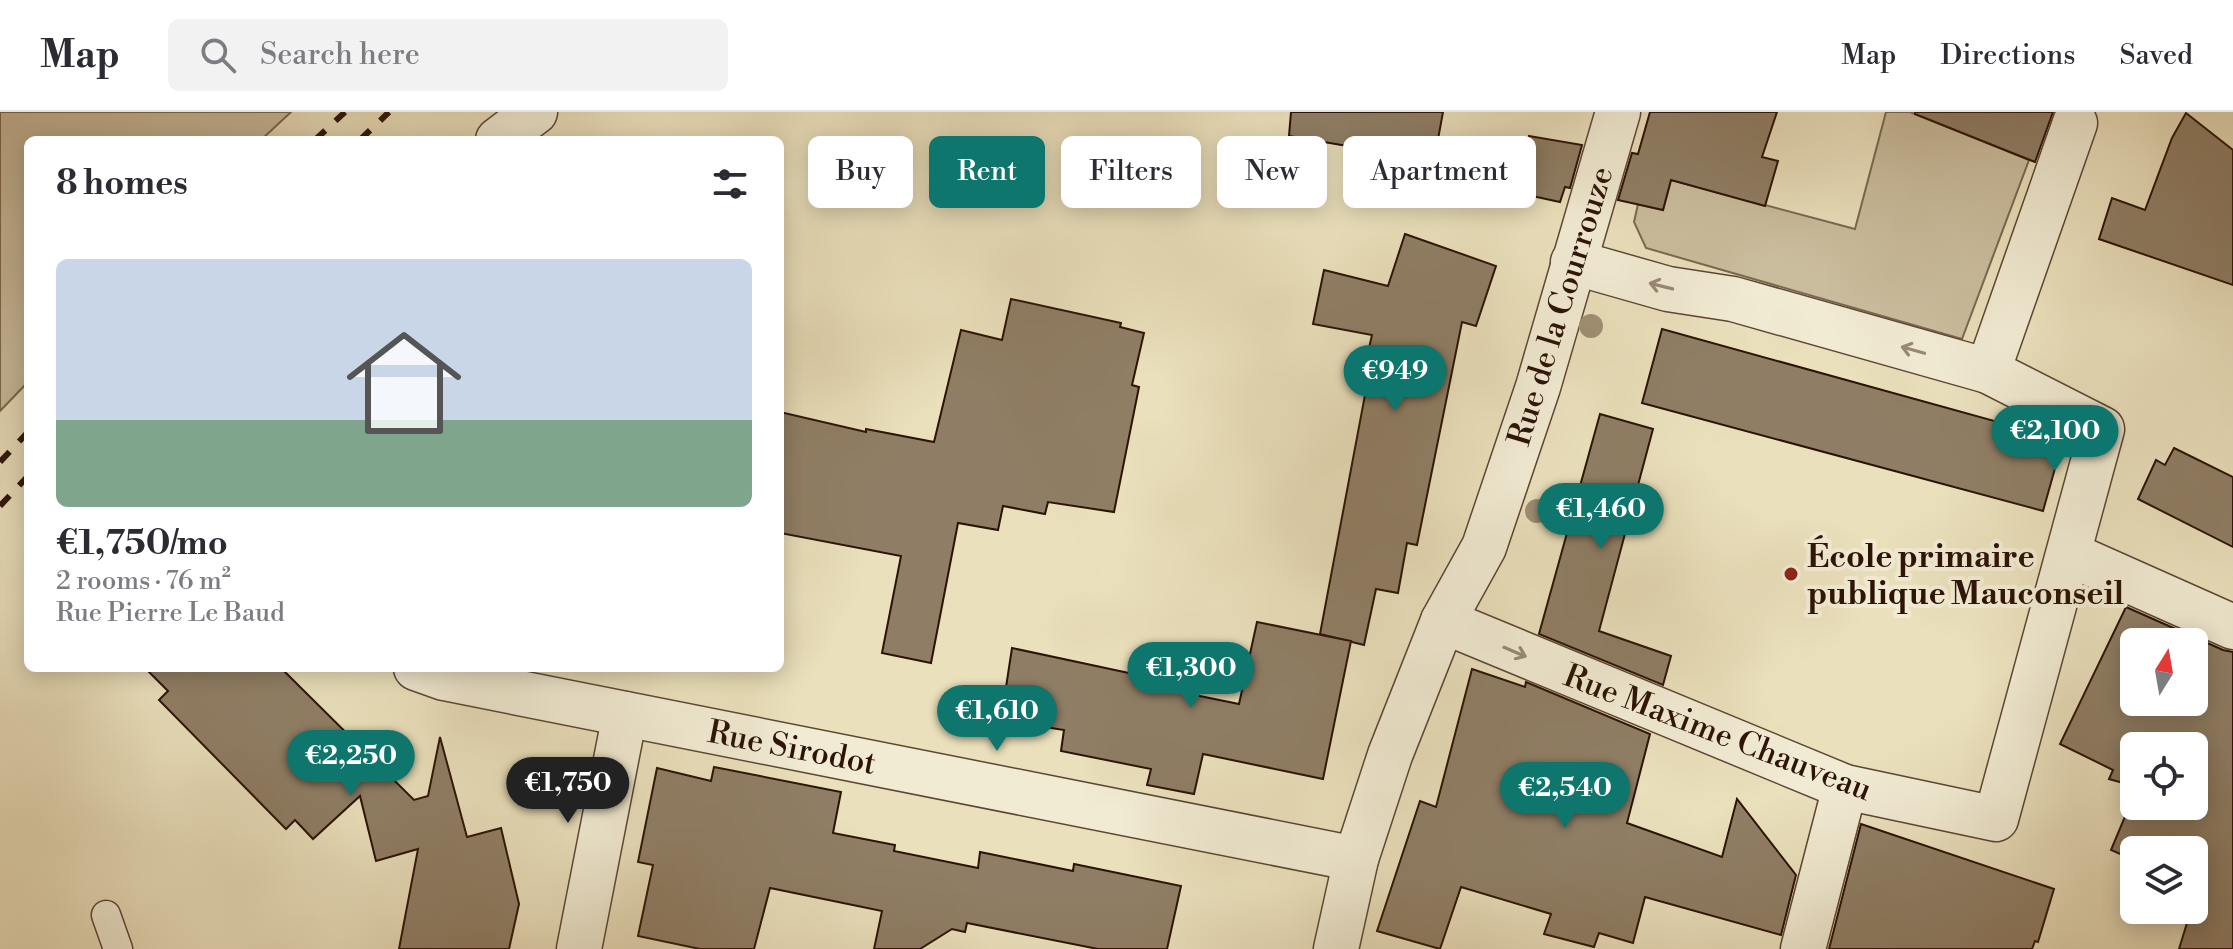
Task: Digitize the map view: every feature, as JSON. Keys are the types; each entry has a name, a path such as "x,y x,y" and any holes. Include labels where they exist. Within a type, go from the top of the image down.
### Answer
{"street":[{"path":"503,136 535,112"},
{"name":"Rue de la Courrouze","path":"1336,949 1356,859 1390,755 1443,621 1484,547 1538,387 1618,112"},
{"path":"1988,371 2075,123"},
{"name":"Rue Maxime Chauveau","path":"1443,621 1845,787 1996,819 2102,429 1988,371 1733,299 1668,289 1573,262"},
{"path":"2069,554 2233,627"},
{"name":"Rue Sirodot","path":"427,672 444,678 1356,859"},
{"path":"579,949 625,714"},
{"path":"1803,949 1845,787"}],"lane":[{"path":"106,915 118,949"}],"shaded area":[{"path":"0,112 291,112 265,136 24,136 24,386 0,411"},
{"path":"1886,112 1910,112 2029,160 1962,339 1646,248 1634,222 1638,204 1663,210 1671,180 1855,229"}],"building":[{"path":"1291,112 1443,112 1439,136 1343,136 1343,145 1327,143 1327,136 1289,136"},
{"path":"1650,112 1777,112 1762,157 1778,161 1765,206 1671,180 1663,210 1618,200 1632,153 1638,154"},
{"path":"1915,112 2053,112 2035,162"},
{"path":"2186,113 2233,150 2233,285 2099,239 2112,198 2145,210 2172,138"},
{"path":"1536,137 1582,145 1570,188 1565,187 1560,202 1536,197"},
{"path":"1405,234 1496,266 1476,326 1462,322 1417,545 1407,543 1398,593 1376,589 1364,645 1320,634 1368,379 1362,378 1372,335 1313,324 1324,270 1388,286"},
{"path":"1011,299 1121,323 1120,327 1144,333 1132,385 1139,387 1114,512 1048,502 1045,514 1003,506 998,530 958,523 931,663 882,653 901,556 784,534 784,413 866,432 866,429 934,442 961,330 1002,340"},
{"path":"1662,329 2063,440 2043,511 1642,403"},
{"path":"1600,414 1653,429 1599,631 1671,656 1663,685 1539,634"},
{"path":"2174,448 2233,477 2233,547 2138,499 2156,460 2165,465"},
{"path":"2126,607 2173,628 2120,628 2120,716 2208,716 2208,643 2233,652 2233,949 2179,949 2187,924 2208,924 2208,836 2120,836 2120,854 2111,850 2124,820 2208,820 2208,732 2120,732 2120,782 2109,779 2113,770 2060,744"},
{"path":"1257,622 1351,641 1323,779 1203,754 1194,794 1147,785 1151,769 1061,751 1064,730 1001,720 1012,648 1143,676 1141,684 1239,704"},
{"path":"1472,669 1525,687 1526,682 1650,734 1627,823 1722,857 1737,799 1796,875 1781,935 1645,897 1633,943 1599,933 1594,947 1544,934 1551,914 1461,887 1440,949 1377,931 1420,801 1436,807"},
{"path":"149,672 285,672 414,800 428,796 440,737 467,837 501,828 519,904 509,949 399,949 418,849 376,861 360,796 313,839 295,820 286,829 159,700 168,691"},
{"path":"714,767 841,792 833,833 895,845 894,851 978,868 980,852 1073,871 1074,864 1181,886 1167,949 1098,949 967,923 965,932 952,929 920,949 874,949 882,911 770,888 754,949 700,949 638,936 653,865 638,862 657,768 711,781"},
{"path":"1861,824 2054,889 2038,942 2035,941 2032,949 1829,949"}],"railway":[{"path":"319,136 345,112"},
{"path":"364,136 389,112"},
{"path":"0,462 24,436"},
{"path":"0,506 24,480"}],"place":[{"name":"École primaire publique Mauconseil","path":"1791,574"}]}
